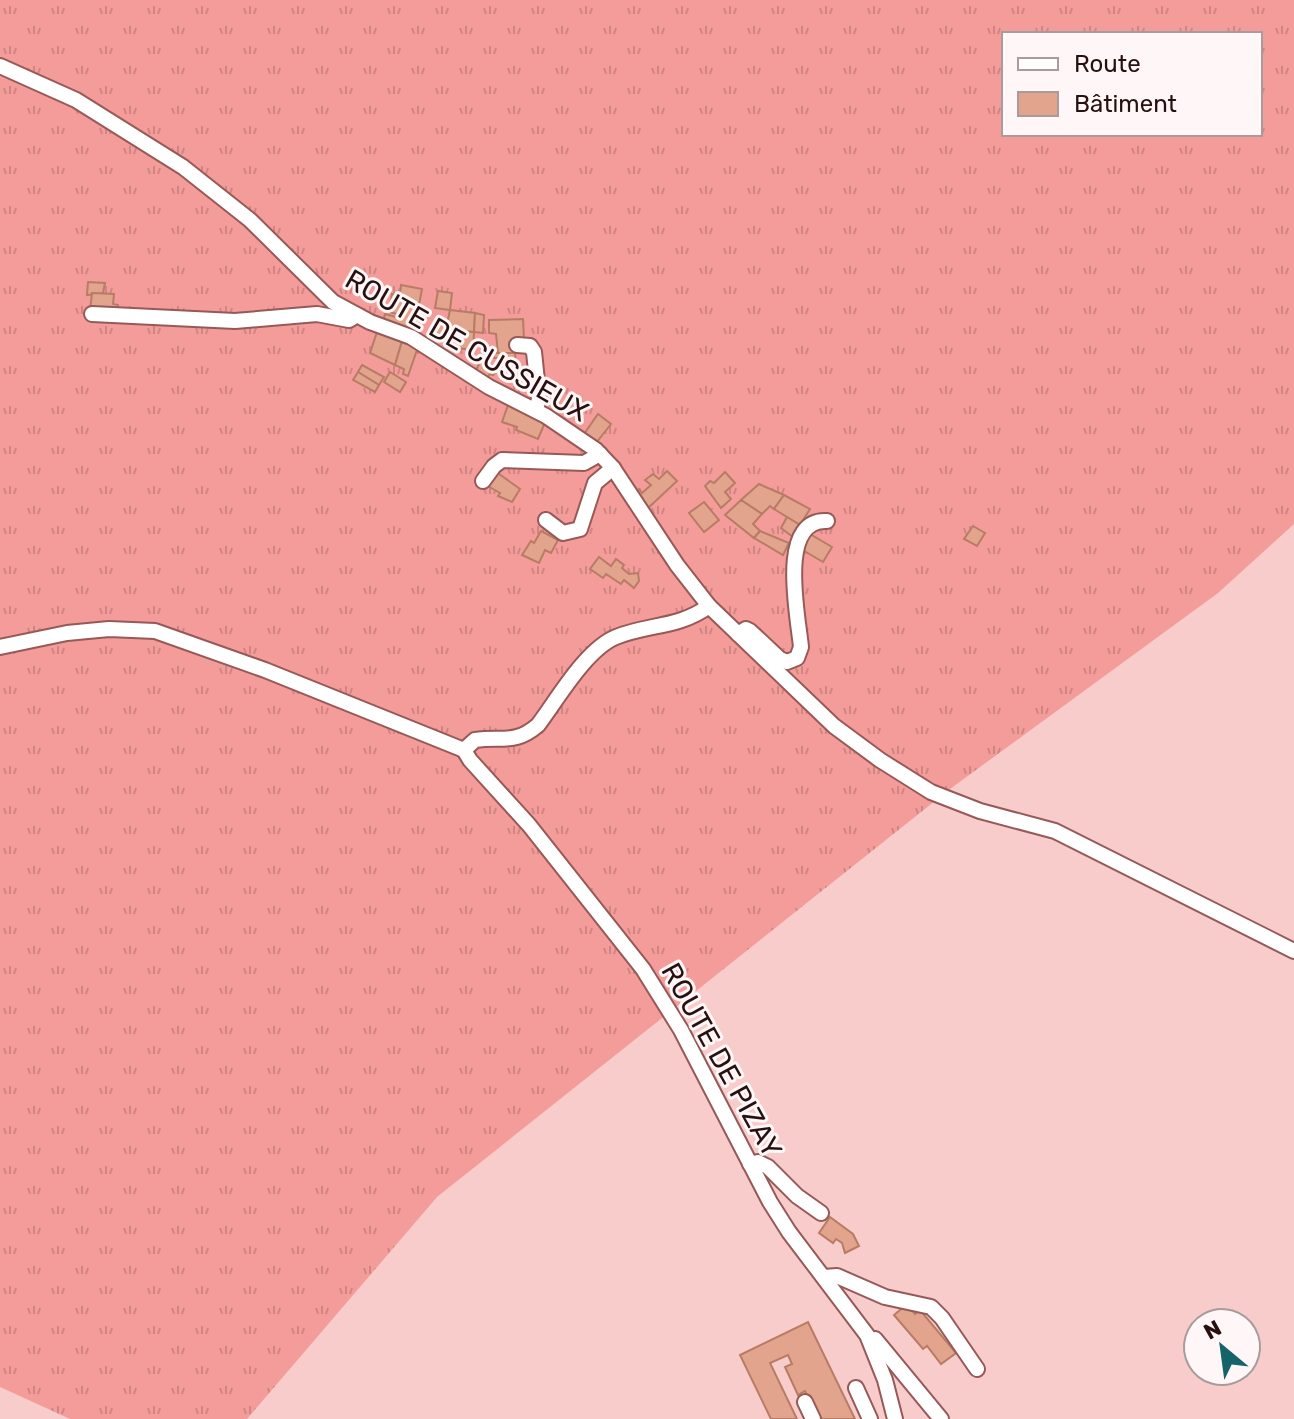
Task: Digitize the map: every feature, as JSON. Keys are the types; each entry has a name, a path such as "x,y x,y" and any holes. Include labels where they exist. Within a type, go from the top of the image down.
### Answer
{"street":[{"name":"ROUTE DE CUSSIEUX","path":"0,66 76,100 183,167 250,220 333,302 411,337 489,387 566,429 600,454 613,468 677,565 709,606 834,726 931,792 980,811 1055,831 1294,951"},
{"path":"92,314 235,321 317,314 349,320 357,315"},
{"path":"517,345 530,346 534,352 539,400 535,410"},
{"path":"483,481 502,460 584,463 600,454"},
{"path":"546,520 563,533 580,529 595,483 613,468"},
{"path":"738,634 746,629 780,659 787,662 797,658 801,647 795,551 808,524 827,521"},
{"path":"0,647 67,633 109,629 155,631 265,670 464,750 475,740 509,740 529,733 592,655 615,637 687,620 709,606"},
{"name":"ROUTE DE PIZAY","path":"464,750 580,886 643,969 681,1030 789,1232 867,1335 885,1380 895,1419"},
{"path":"750,1164 763,1164 797,1196 821,1213"},
{"path":"824,1277 837,1276 885,1297 931,1307 977,1369"},
{"path":"867,1335 874,1338 941,1419"},
{"path":"885,1380 902,1372"},
{"path":"856,1388 870,1419"},
{"path":"805,1402 813,1419"}],"green space":[{"path":"0,0 1294,0 1294,524 1218,593 950,789 437,1197 247,1419 70,1419 0,1387"}],"building":[{"path":"88,282 105,283 103,293 87,295"},
{"path":"401,285 422,289 414,331 383,322 385,314 396,317 397,314 389,312 392,294 400,296"},
{"path":"438,291 452,293 450,310 435,308"},
{"path":"92,293 114,294 113,304 118,305 117,312 90,311"},
{"path":"450,310 475,313 474,332 445,334"},
{"path":"475,313 484,315 483,333 474,332"},
{"path":"523,319 524,339 514,339 515,353 498,353 496,334 489,333 489,320"},
{"path":"436,322 447,324 445,338 433,336"},
{"path":"378,329 403,338 395,365 370,353"},
{"path":"458,331 474,332 473,350 449,347 450,341 457,341"},
{"path":"403,338 418,347 408,376 403,374 404,369 395,365"},
{"path":"493,353 515,353 516,367 500,367"},
{"path":"480,362 497,371 486,380 474,374"},
{"path":"362,365 384,377 379,385 358,372"},
{"path":"358,372 379,385 375,392 353,380"},
{"path":"390,372 406,382 400,392 384,382"},
{"path":"508,405 546,420 538,439 502,422"},
{"path":"598,414 611,424 596,443 584,434"},
{"path":"495,471 520,489 512,502 498,496 500,493 486,485"},
{"path":"667,471 677,481 646,510 635,493 639,489 642,493 651,485 645,480 653,474 659,479"},
{"path":"725,472 735,483 725,492 731,499 721,508 705,486 710,481 714,483"},
{"path":"759,484 784,495 774,509 770,506 762,514 741,500"},
{"path":"784,495 810,509 800,525 774,509"},
{"path":"741,500 762,514 753,524 760,531 754,538 725,515"},
{"path":"704,502 719,520 704,532 689,513"},
{"path":"787,517 800,525 793,537 781,528"},
{"path":"973,526 985,533 977,546 964,539"},
{"path":"541,531 558,540 551,553 545,550 539,563 522,555"},
{"path":"760,531 789,543 783,555 754,538"},
{"path":"810,534 832,547 823,562 801,549"},
{"path":"599,557 611,566 616,559 629,574 638,573 639,581 634,588 624,580 621,584 606,574 603,578 590,569"},
{"path":"830,1217 853,1234 859,1246 845,1253 842,1243 836,1239 833,1243 819,1233"},
{"path":"907,1304 915,1314 920,1310 956,1353 941,1364 927,1346 923,1349 894,1315"},
{"path":"808,1322 855,1419 818,1419 805,1391 798,1395 785,1367 792,1364 788,1355 770,1363 797,1419 771,1419 740,1355"}]}
